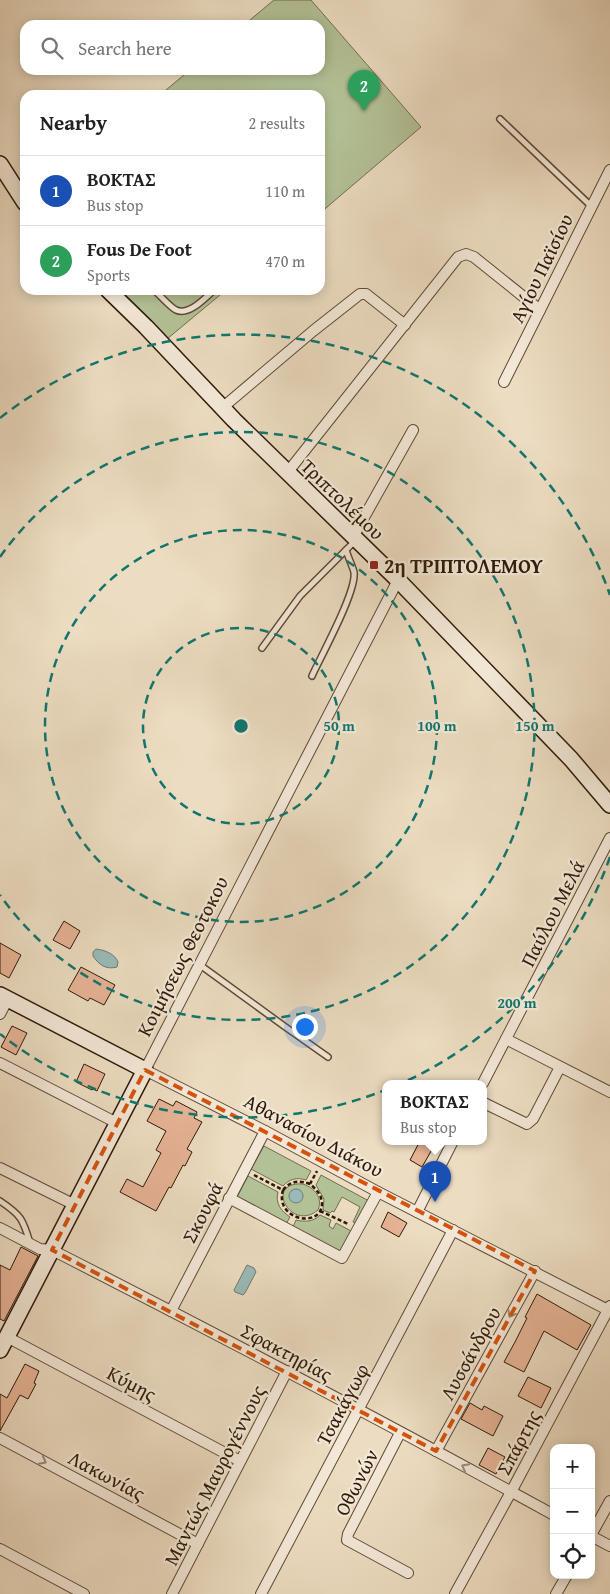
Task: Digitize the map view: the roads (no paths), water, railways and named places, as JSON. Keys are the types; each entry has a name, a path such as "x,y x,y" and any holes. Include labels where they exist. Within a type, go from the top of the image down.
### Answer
{"street":[{"path":"0,164 20,195"},
{"name":"Αγίου Παϊσίου","path":"504,382 610,170"},
{"path":"287,473 458,257 466,254 474,257 540,310"},
{"path":"222,408 360,294 366,294 405,325"},
{"name":"Τριπτολέμου","path":"113,295 352,542 398,580 571,759 610,806"},
{"path":"352,542 413,430"},
{"name":"Κοιμήσεως Θεοτοκου","path":"0,1350 398,580"},
{"name":"Παύλου Μελά","path":"485,1080 610,838"},
{"path":"0,1014 4,997"},
{"name":"Αθανασίου Διάκου","path":"4,997 265,1130 378,1192 609,1309"},
{"path":"506,1039 610,1092"},
{"path":"0,1062 117,1123"},
{"path":"487,1104 526,1124 533,1119 560,1067"},
{"name":"Σκουφά","path":"171,1311 265,1130"},
{"path":"417,1212 451,1145"},
{"path":"0,1168 75,1205"},
{"path":"229,1198 342,1258 378,1192"},
{"name":"Σφακτηρίας","path":"0,1228 40,1249 52,1250 287,1371 550,1513"},
{"name":"Τσακάγωφ","path":"261,1594 453,1230"},
{"name":"Λυσσάνδρου","path":"436,1451 535,1271"},
{"name":"Σπάρτης","path":"455,1594 609,1309"},
{"name":"Κύμης","path":"7,1337 240,1461"},
{"name":"Μαντώς Μαυρογέννους","path":"172,1594 287,1371"},
{"name":"Οθωνών","path":"400,1433 348,1534 347,1540 408,1573"},
{"name":"Λακωνίας","path":"0,1438 198,1544"},
{"path":"592,1534 610,1501"},
{"path":"595,1537 610,1546"},
{"path":"0,1549 84,1594"},
{"path":"556,1594 565,1579"}],"lane":[{"path":"500,119 591,206"},
{"path":"159,295 175,310 183,311 196,306 208,295"},
{"path":"262,648 300,596 352,542"},
{"path":"312,676 348,599 353,584 352,542"},
{"path":"200,965 328,1057"},
{"path":"0,1201 17,1212 24,1223 30,1244"}],"water":[{"path":"96,949 106,951 115,957 118,962 117,967 109,968 100,964 93,956 93,952"},
{"path":"293,1189 299,1189 303,1196 299,1203 293,1203 289,1199 289,1193"},
{"path":"247,1265 254,1268 256,1272 243,1295 234,1290"}],"place":[{"name":"Fous De Foot","path":"364,111"},
{"name":"2η ΤΡΙΠΤΟΛΕΜΟΥ","path":"374,565"},
{"name":"ΒΟΚΤΑΣ","path":"435,1202"}]}
